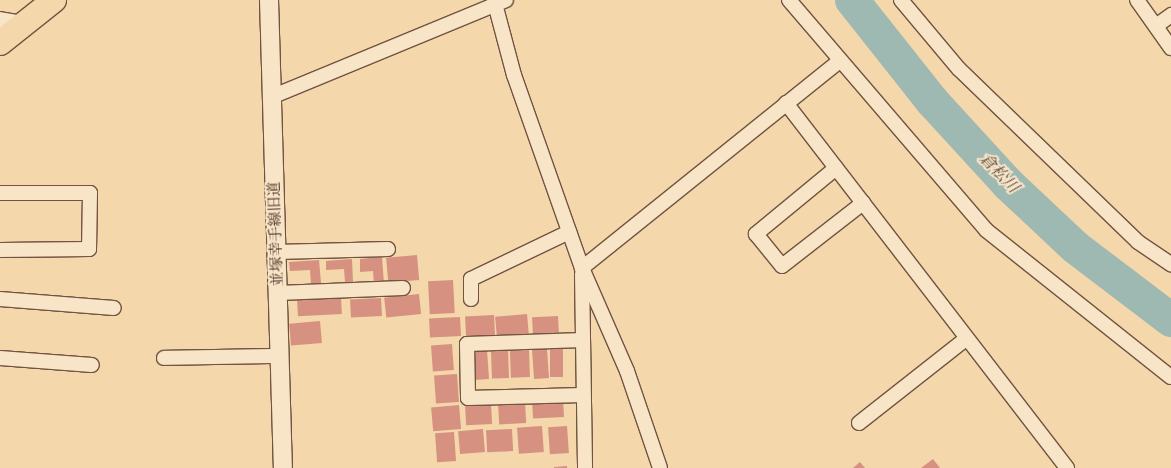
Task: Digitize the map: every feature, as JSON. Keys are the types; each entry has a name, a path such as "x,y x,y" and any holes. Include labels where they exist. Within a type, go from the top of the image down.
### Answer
{"highway":[{"path":"0,43 11,23 54,0"}],"street":[{"name":"並塚幸手線旧道","path":"269,0 283,468"},
{"path":"789,0 838,62 986,230 1171,377"},
{"path":"901,0 959,70 1138,242 1171,264"},
{"path":"1137,0 1171,48"},
{"path":"271,97 498,2 569,232 582,268 627,371 660,468"},
{"path":"1156,26 1171,15"},
{"path":"582,268 838,62"},
{"path":"786,104 1066,468"},
{"path":"836,168 756,234 782,266 863,203"},
{"path":"0,193 90,193 88,249 0,250"},
{"path":"471,299 471,279 569,232"},
{"path":"276,252 388,249"},
{"path":"582,268 584,468"},
{"path":"278,293 403,288"},
{"path":"0,299 114,308"},
{"path":"859,423 967,338"},
{"path":"583,340 467,344 468,398 583,396"},
{"path":"164,358 279,356"},
{"path":"0,358 92,365"}],"building":[{"path":"417,255 419,280 388,283 386,258"},
{"path":"382,257 384,284 374,285 373,271 360,272 360,259"},
{"path":"352,259 353,282 345,282 344,269 326,270 326,261"},
{"path":"319,260 321,283 311,284 310,270 290,271 289,262"},
{"path":"453,280 455,313 430,314 428,281"},
{"path":"419,294 421,314 386,318 384,298"},
{"path":"341,297 342,314 298,316 297,299"},
{"path":"381,298 382,316 351,318 350,300"},
{"path":"527,314 529,336 497,339 495,317"},
{"path":"494,315 495,336 466,337 465,317"},
{"path":"558,316 559,336 533,337 532,317"},
{"path":"460,317 461,336 430,338 429,319"},
{"path":"320,321 322,343 291,346 289,324"},
{"path":"452,344 454,370 433,371 431,345"},
{"path":"547,349 549,378 534,379 532,350"},
{"path":"550,349 563,349 563,377 550,377"},
{"path":"487,350 489,379 470,380 468,351"},
{"path":"508,350 509,378 492,379 491,351"},
{"path":"529,350 530,377 511,378 510,351"},
{"path":"457,374 459,402 436,404 434,376"},
{"path":"563,398 564,417 533,419 532,400"},
{"path":"525,401 526,423 499,424 498,402"},
{"path":"491,403 492,424 466,425 465,404"},
{"path":"459,405 461,429 433,431 431,407"},
{"path":"542,426 544,452 519,454 517,428"},
{"path":"567,426 569,453 550,454 548,427"},
{"path":"483,429 485,452 460,454 458,431"},
{"path":"512,429 513,451 487,452 486,430"},
{"path":"454,432 456,461 437,462 435,433"},
{"path":"933,459 940,468 921,468"},
{"path":"860,462 865,468 853,468"},
{"path":"567,466 567,468 554,468 554,467"}],"waterway":[{"name":"倉松川","path":"852,0 932,101 1008,184 1075,247 1171,320"}]}
